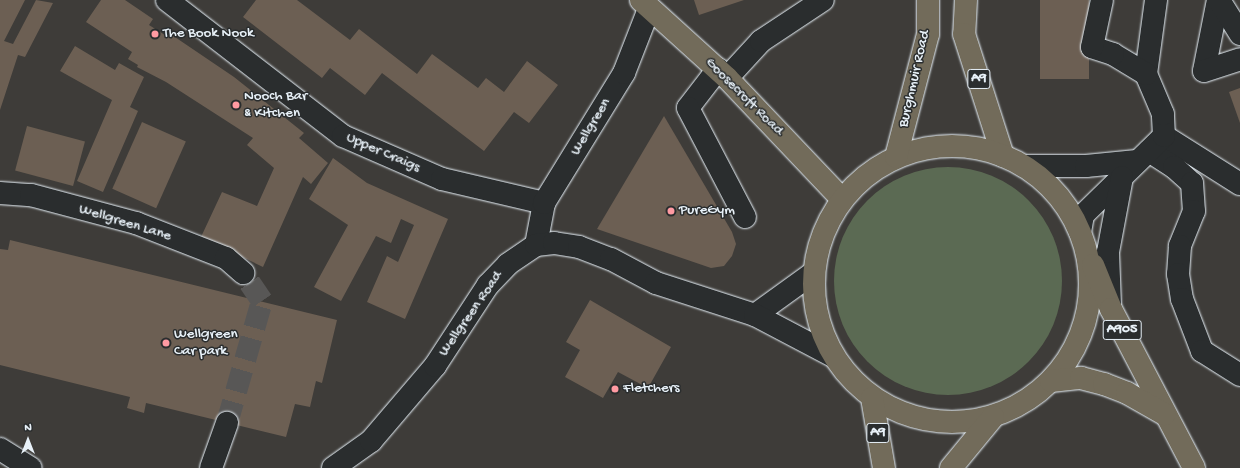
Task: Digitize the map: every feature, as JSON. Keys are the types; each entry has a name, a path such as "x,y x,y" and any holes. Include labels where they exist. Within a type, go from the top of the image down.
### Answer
{"main road":[{"name":"Burghmuir Road","path":"896,157 928,34 928,0"},
{"name":"A9","path":"966,0 964,34 1003,156"},
{"name":"Goosecroft Road","path":"645,4 722,73 842,199"},
{"path":"932,147 968,147 1003,156 1024,166 1057,195 1082,238 1090,281 1087,318 1073,352 1051,382 1024,403 993,417 951,423 910,417 872,398 833,356 816,316 813,273 822,234 842,199 866,175 896,157 932,147"},
{"name":"A905","path":"1082,238 1111,309 1164,414 1194,468"},
{"path":"1051,382 1081,378 1104,384 1127,393 1164,414"},
{"name":"A9","path":"872,398 884,468"},
{"path":"951,468 993,417"}],"street":[{"name":"Upper Craigs","path":"167,0 194,8 343,136 442,179 544,203"},
{"path":"745,217 688,108 722,73 761,41 823,0"},
{"path":"1102,0 1092,47 1113,54 1146,74"},
{"path":"1082,238 1084,215 1150,149 1163,114 1146,74 1156,0"},
{"path":"1219,0 1240,34"},
{"path":"1219,0 1204,71 1240,59"},
{"name":"Wellgreen","path":"536,244 544,203 624,73 645,4"},
{"path":"1150,149 1192,183 1194,211 1180,246 1178,274 1182,299 1202,351 1240,375"},
{"path":"1024,166 1086,166 1150,149 1240,184"},
{"path":"1111,309 1108,252 1122,177"},
{"name":"Wellgreen Lane","path":"0,193 31,195 136,223 226,258 243,273"},
{"path":"536,244 554,243 579,247 611,259 656,283 755,315 833,356"},
{"name":"Wellgreen Road","path":"333,468 371,441 435,366 488,285 508,264 536,244"},
{"path":"755,315 813,273"},
{"path":"211,468 227,423"},
{"path":"0,449 30,468"}],"green space":[{"path":"937,167 959,167 992,175 1011,186 1029,200 1043,218 1054,237 1062,270 1060,303 1054,325 1043,344 1029,362 1011,376 992,387 959,395 937,395 904,387 885,376 867,362 853,344 842,325 834,292 834,270 842,237 853,218 867,200 885,186 904,175"}],"building":[{"path":"0,0 25,0 4,41 13,44 36,0 53,3 25,57 18,55 0,110"},
{"path":"101,0 125,0 153,19 149,25 168,37 169,33 234,77 304,133 299,138 328,163 311,184 303,177 263,267 201,237 222,192 257,206 274,168 247,145 253,138 166,82 137,67 138,65 128,59 132,52 86,22"},
{"path":"256,0 297,0 350,40 359,29 417,74 432,54 478,88 486,78 504,92 527,61 558,85 529,123 514,112 484,151 382,73 365,95 330,68 322,78 243,17"},
{"path":"694,0 744,0 699,15"},
{"path":"1040,0 1089,0 1089,79 1040,79"},
{"path":"75,46 115,70 119,63 144,77 130,107 138,111 103,192 77,181 112,100 60,71"},
{"path":"1240,88 1240,123 1229,92"},
{"path":"664,116 732,232 736,244 732,256 724,266 711,268 597,229"},
{"path":"142,122 186,142 156,208 112,189"},
{"path":"27,126 85,142 73,186 15,170"},
{"path":"333,158 367,183 448,219 405,319 367,302 387,256 398,262 414,225 401,219 391,243 376,236 341,301 314,287 348,225 309,199"},
{"name":"Wellgreen Car park","path":"10,240 337,320 322,383 316,381 310,407 295,404 286,437 146,403 144,413 127,408 130,397 0,365 0,249 8,250"},
{"path":"590,300 671,347 648,388 618,372 603,398 565,377 580,350 566,342"}],"tunnel":[{"path":"227,423 262,301 243,273"}],"place":[{"name":"The Book Nook","path":"155,34"},
{"name":"Nooch Bar & Kitchen","path":"236,105"},
{"name":"PureGym","path":"671,211"},
{"name":"Wellgreen Car park","path":"166,343"},
{"name":"Fletchers","path":"615,389"}]}
